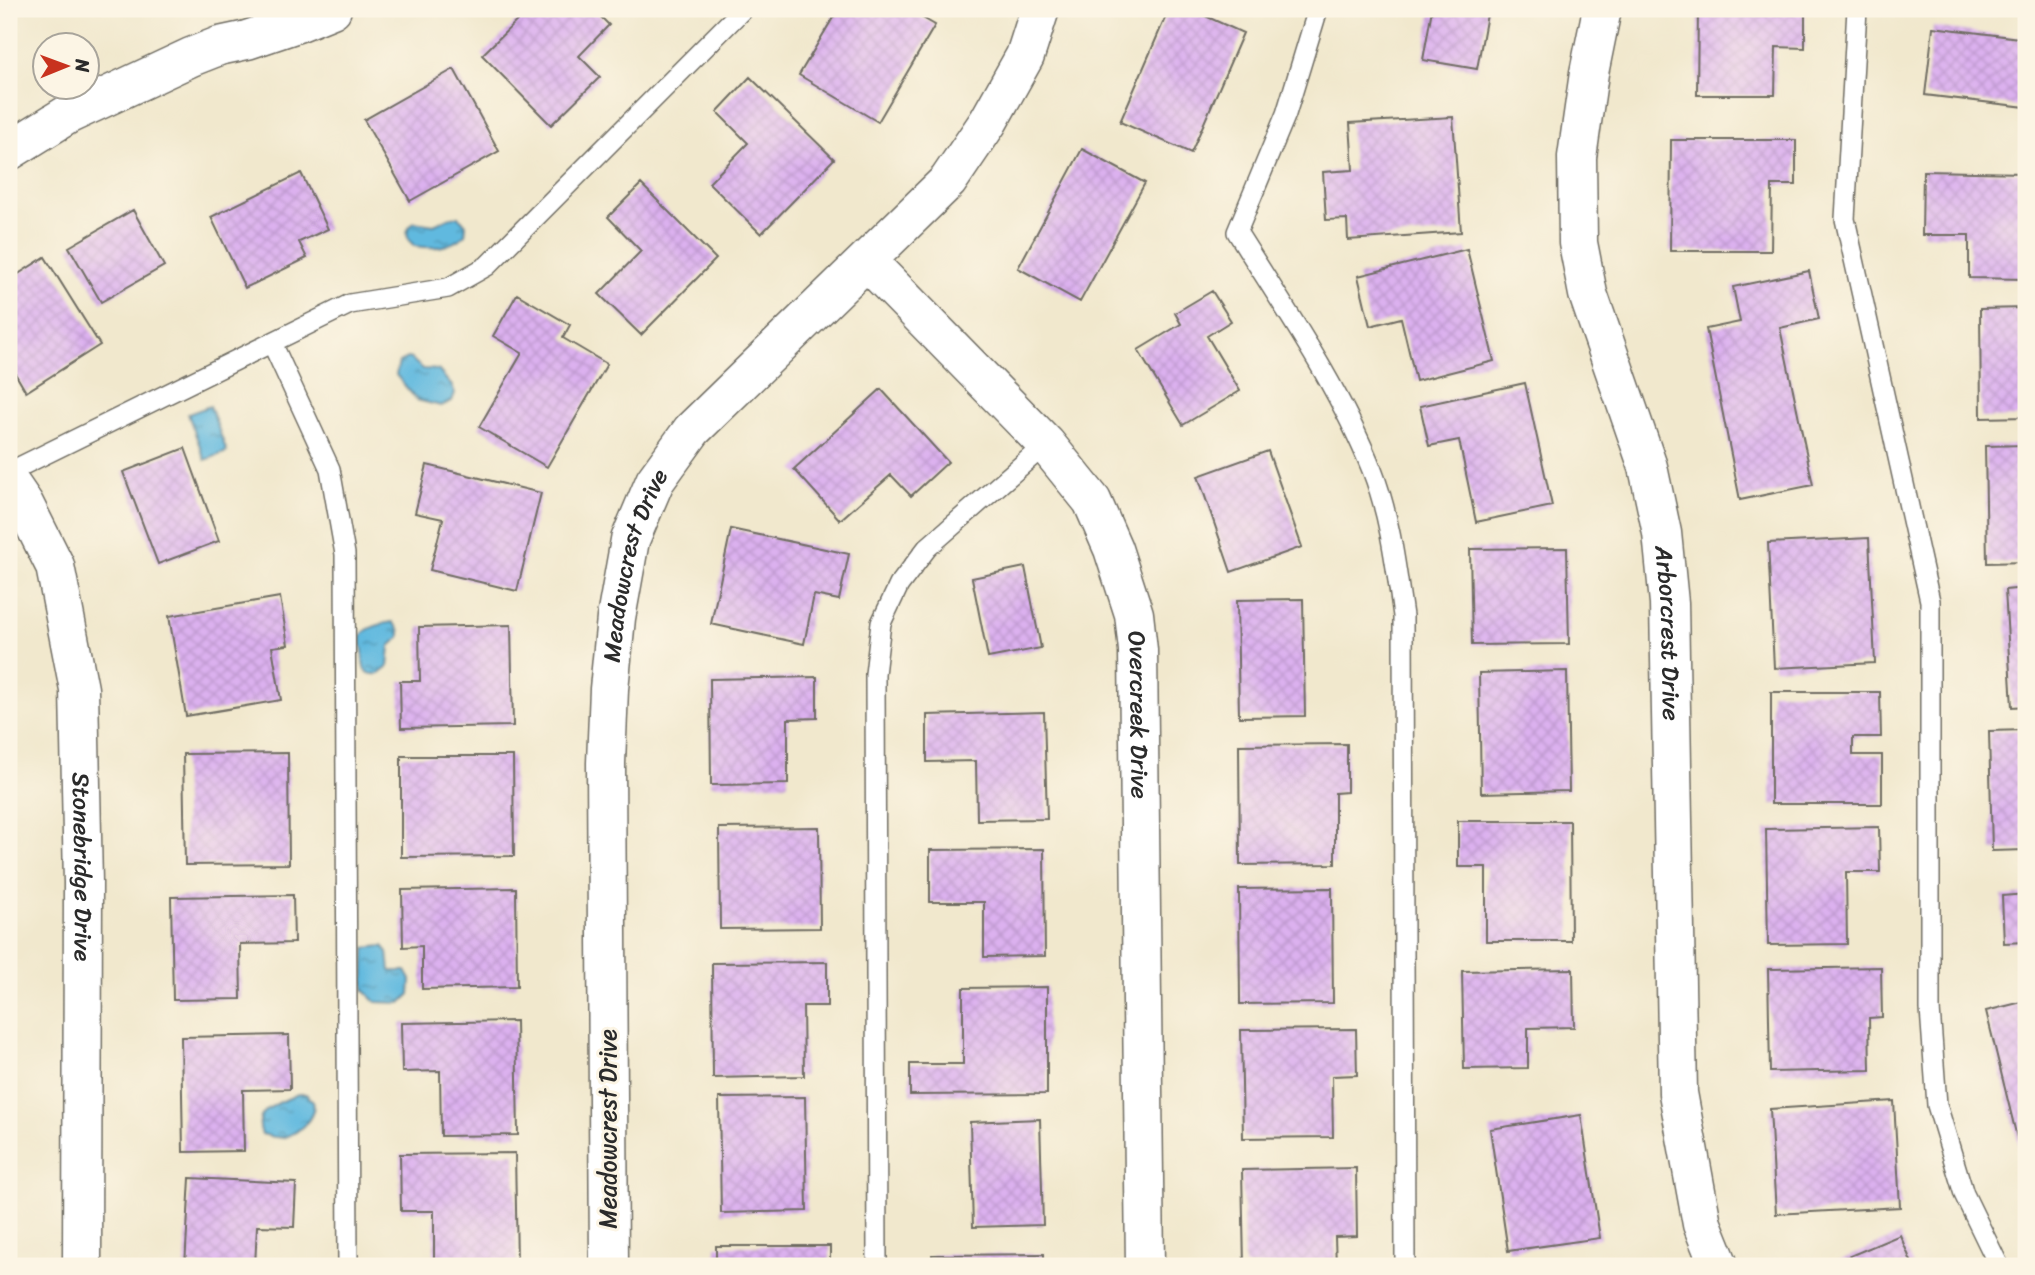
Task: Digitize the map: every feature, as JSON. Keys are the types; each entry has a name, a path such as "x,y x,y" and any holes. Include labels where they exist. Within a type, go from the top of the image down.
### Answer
{"street":[{"path":"9,151 67,116 191,57 332,9"},
{"name":"Meadowcrest Drive","path":"609,1266 608,689 616,618 630,540 655,481 692,430 948,181 988,122 1025,56 1040,9"},
{"name":"Arborcrest Drive","path":"1602,9 1589,73 1577,158 1578,243 1588,294 1648,467 1662,533 1669,603 1678,1093 1702,1223 1719,1266"},
{"name":"Overcreek Drive","path":"867,261 1046,444 1092,501 1113,549 1134,614 1138,650 1145,1266"},
{"name":"Stonebridge Drive","path":"9,482 24,504 55,566 79,689 83,883 82,1266"}],"lane":[{"path":"9,472 350,304 449,288 486,266 743,9"},
{"path":"1318,9 1286,114 1237,232 1336,391 1372,471 1394,546 1403,616 1405,1266"},
{"path":"1857,9 1845,219 1930,601 1930,1009 1937,1105 1964,1194 1998,1266"},
{"path":"272,343 330,469 345,554 348,1266"},
{"path":"877,1266 875,674 881,623 899,585 927,548 1046,444"}],"water":[{"path":"451,217 459,217 466,225 465,235 453,243 421,247 414,246 409,240 407,231 414,222 434,225"},
{"path":"407,358 423,369 438,370 452,386 455,393 452,401 441,406 417,400 396,375 399,362"},
{"path":"210,406 227,452 205,460 188,414"},
{"path":"393,622 400,631 400,637 390,646 388,667 379,674 369,673 363,665 362,635 371,628"},
{"path":"383,946 388,952 390,971 406,971 411,980 410,994 401,1003 376,1002 364,990 365,948"},
{"path":"298,1094 306,1094 313,1101 314,1107 306,1123 284,1137 262,1134 260,1125 264,1113"}],"building":[{"path":"529,9 593,9 609,25 579,56 600,77 551,125 482,55"},
{"path":"822,9 907,9 935,25 878,122 799,75 834,16"},
{"path":"1169,9 1190,9 1243,33 1191,153 1120,122"},
{"path":"1432,9 1488,9 1477,69 1423,60"},
{"path":"1698,9 1805,9 1805,48 1776,47 1775,95 1697,95"},
{"path":"1933,27 2026,39 2026,107 1925,95"},
{"path":"454,69 499,151 410,201 364,120"},
{"path":"750,77 834,159 761,234 709,183 748,143 717,112"},
{"path":"1453,117 1461,232 1348,240 1347,219 1326,220 1323,172 1353,170 1350,123"},
{"path":"1671,140 1796,140 1796,185 1772,185 1771,251 1670,251"},
{"path":"1082,149 1145,183 1080,302 1018,268"},
{"path":"1923,171 2026,173 2026,279 1969,278 1969,235 1922,235"},
{"path":"301,173 328,229 299,242 307,258 245,288 211,217"},
{"path":"641,184 716,259 641,335 599,294 641,251 608,217"},
{"path":"133,210 164,266 101,302 69,247"},
{"path":"1467,249 1494,361 1416,381 1401,318 1370,326 1358,276"},
{"path":"45,257 100,345 26,392 9,363 9,280"},
{"path":"1809,271 1819,319 1780,328 1813,485 1740,500 1706,329 1740,322 1733,287"},
{"path":"1212,291 1231,321 1207,336 1240,391 1183,425 1138,350 1181,324 1175,313"},
{"path":"517,294 570,325 563,338 607,364 547,467 479,427 522,353 493,336"},
{"path":"2026,308 2026,417 1981,418 1980,309"},
{"path":"1525,383 1552,506 1476,522 1459,440 1429,446 1420,406"},
{"path":"881,389 948,462 911,496 891,475 840,520 794,469"},
{"path":"2026,445 2026,562 1987,563 1985,446"},
{"path":"185,448 219,541 158,564 123,472"},
{"path":"1268,451 1302,547 1231,572 1198,476"},
{"path":"427,465 541,493 517,591 430,570 443,519 415,513"},
{"path":"731,529 849,554 839,600 814,595 804,644 711,624"},
{"path":"1869,538 1875,663 1774,668 1768,543"},
{"path":"1567,548 1569,644 1472,645 1470,549"},
{"path":"1025,567 1041,648 988,658 972,578"},
{"path":"2026,588 2026,706 2012,707 2005,590"},
{"path":"280,597 288,645 272,647 281,700 186,716 169,616"},
{"path":"1303,599 1305,716 1239,717 1237,600"},
{"path":"511,625 513,726 401,728 400,681 420,681 419,627"},
{"path":"1567,671 1569,791 1481,793 1479,673"},
{"path":"817,677 817,718 788,719 788,784 711,785 710,679"},
{"path":"1771,692 1880,692 1881,737 1853,737 1853,755 1882,755 1882,804 1771,804"},
{"path":"1044,712 1047,819 977,820 976,761 927,762 927,715"},
{"path":"2026,730 2026,850 1992,851 1989,731"},
{"path":"1347,744 1347,792 1335,793 1335,864 1240,865 1239,745"},
{"path":"288,753 289,864 185,865 183,754"},
{"path":"401,756 513,756 514,856 401,857"},
{"path":"1458,821 1570,821 1571,941 1486,941 1486,867 1458,867"},
{"path":"819,827 820,928 720,929 719,828"},
{"path":"1879,827 1880,872 1846,872 1847,944 1768,945 1766,829"},
{"path":"1044,849 1045,956 984,957 984,902 930,902 930,850"},
{"path":"516,888 517,987 422,989 422,946 403,947 402,890"},
{"path":"1332,888 1333,1003 1240,1004 1239,889"},
{"path":"2026,894 2026,942 2004,943 2002,896"},
{"path":"293,895 294,943 240,944 241,999 173,1000 171,897"},
{"path":"827,962 827,1006 803,1006 804,1076 713,1078 712,963"},
{"path":"1881,967 1882,1017 1869,1018 1870,1070 1770,1072 1768,969"},
{"path":"1573,969 1574,1027 1528,1028 1528,1068 1464,1069 1462,971"},
{"path":"1047,987 1047,1094 910,1095 910,1064 963,1064 963,988"},
{"path":"2026,1001 2026,1148 2020,1150 1986,1011"},
{"path":"516,1021 518,1135 441,1136 440,1071 402,1072 401,1023"},
{"path":"1356,1029 1357,1075 1332,1076 1333,1137 1243,1138 1241,1030"},
{"path":"289,1035 290,1089 243,1090 244,1151 183,1152 181,1037"},
{"path":"805,1097 807,1211 721,1213 719,1098"},
{"path":"1894,1101 1900,1207 1776,1214 1770,1109"},
{"path":"1581,1115 1600,1238 1508,1251 1490,1129"},
{"path":"1040,1119 1043,1225 973,1227 970,1122"},
{"path":"515,1153 517,1263 434,1264 434,1211 401,1211 400,1154"},
{"path":"1356,1168 1357,1236 1335,1237 1336,1266 1244,1266 1242,1170"},
{"path":"190,1178 296,1183 294,1227 257,1226 255,1266 185,1266"},
{"path":"1900,1235 1913,1266 1826,1266"},
{"path":"716,1246 830,1246 830,1266 716,1266"},
{"path":"1044,1254 1044,1266 932,1266 932,1255"}]}
